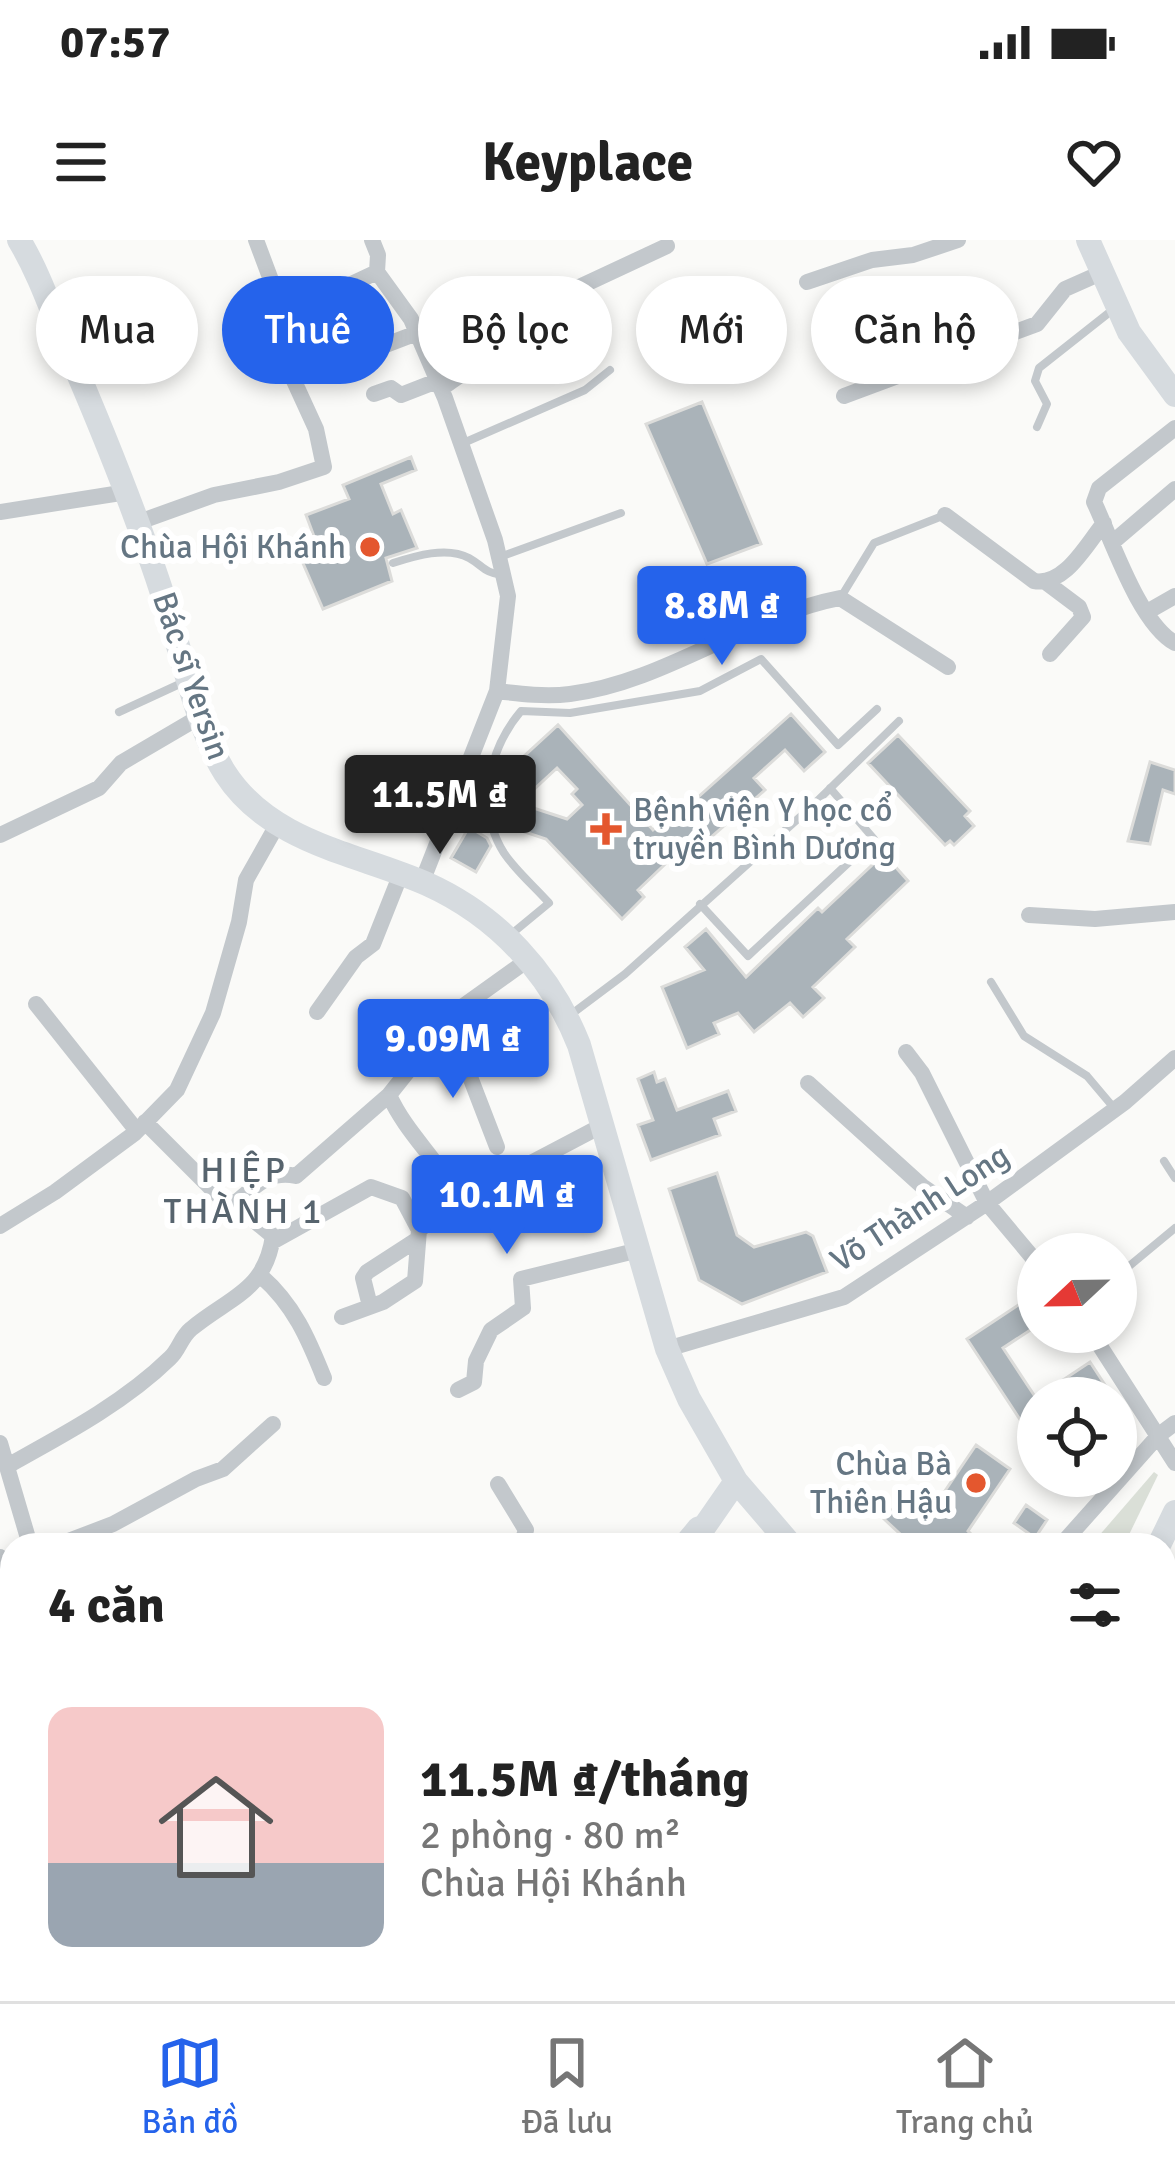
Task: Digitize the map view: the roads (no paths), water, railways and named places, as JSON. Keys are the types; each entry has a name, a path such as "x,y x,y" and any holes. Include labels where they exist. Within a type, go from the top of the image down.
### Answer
{"main road":[{"name":"Bác sĩ Yersin","path":"19,240 139,522 201,716 224,772 256,809 299,838 463,902 529,959 568,1017 667,1349 689,1399 736,1481 781,1533"},
{"path":"1088,240 1116,307 1175,395"},
{"path":"695,1533 699,1528 702,1531 736,1481"}],"street":[{"path":"256,240 280,304 290,313 377,272"},
{"path":"317,1012 356,957 373,944 411,879 496,691 508,596 439,385 417,333 377,272 378,255 372,240"},
{"path":"807,282 899,248 958,240"},
{"path":"374,394 391,388 401,394 439,385 520,331 540,315 547,302 668,246"},
{"path":"844,396 1037,324 1065,289 1101,273"},
{"path":"139,522 214,495 279,482 324,466 316,429 289,370 287,352 325,339 383,346 417,333"},
{"path":"1175,428 1099,488 1094,502 1147,611 1161,635 1175,643"},
{"path":"1113,542 1175,489"},
{"path":"0,512 127,492"},
{"path":"945,515 1034,581 1047,583 1079,607 1083,617 1050,654"},
{"path":"1047,583 1060,575 1104,523"},
{"path":"1147,611 1175,596"},
{"path":"496,691 571,694 604,687 784,614 840,598 948,667"},
{"path":"0,836 100,788 121,763 201,716"},
{"path":"0,1226 56,1192 141,1126 177,1090 213,1013 245,880 278,825"},
{"path":"1029,915 1095,919 1175,912"},
{"path":"234,1204 265,1178 280,1172 296,1176 307,1169 389,1095 455,1012 529,959"},
{"path":"7,1466 68,1432 175,1354 185,1333 261,1276 270,1260 273,1236 141,1126 36,1004"},
{"path":"436,1035 467,1069 497,1147"},
{"path":"907,1052 922,1072 987,1203 1017,1239"},
{"name":"Võ Thành Long","path":"667,1349 844,1297 987,1203 1115,1109 1175,1058"},
{"path":"808,1083 922,1186 967,1217"},
{"path":"389,1095 459,1201"},
{"path":"370,1306 363,1278 367,1272 459,1201 603,1125"},
{"path":"272,1242 371,1187 402,1198 418,1235 415,1281 342,1318"},
{"path":"458,1390 474,1382 476,1361 491,1330 523,1308 521,1279 639,1250"},
{"path":"261,1276 284,1296 300,1320 324,1378"},
{"path":"1105,1353 1175,1463"},
{"path":"89,1533 223,1469 272,1424"},
{"path":"1072,1533 1175,1424"},
{"path":"0,1443 27,1533"},
{"path":"498,1484 525,1533"}],"lane":[{"path":"1037,427 1046,404 1035,381 1039,368 1116,307"},
{"path":"460,445 592,384"},
{"path":"393,563 421,554 466,556 485,573 621,514"},
{"path":"840,598 874,543 945,515"},
{"path":"508,937 549,902 503,851 488,811 491,765 502,734 521,711 570,713 700,691 760,659 838,745 877,709"},
{"path":"119,712 190,679"},
{"path":"568,1017 625,974 899,722"},
{"path":"700,904 748,956 874,838 830,788"},
{"path":"991,982 1024,1036 1088,1076 1115,1109"},
{"path":"1164,1161 1175,1178"},
{"path":"1137,1260 1175,1228"}],"place":[{"name":"Chùa Hội Khánh","path":"370,547"},
{"name":"Bệnh viện Y học cổ truyền Bình Dương","path":"606,829"},
{"name":"Chùa Bà Thiên Hậu","path":"976,1483"}],"district":[{"name":"HIỆP THÀNH 1","path":"244,1190"}]}
